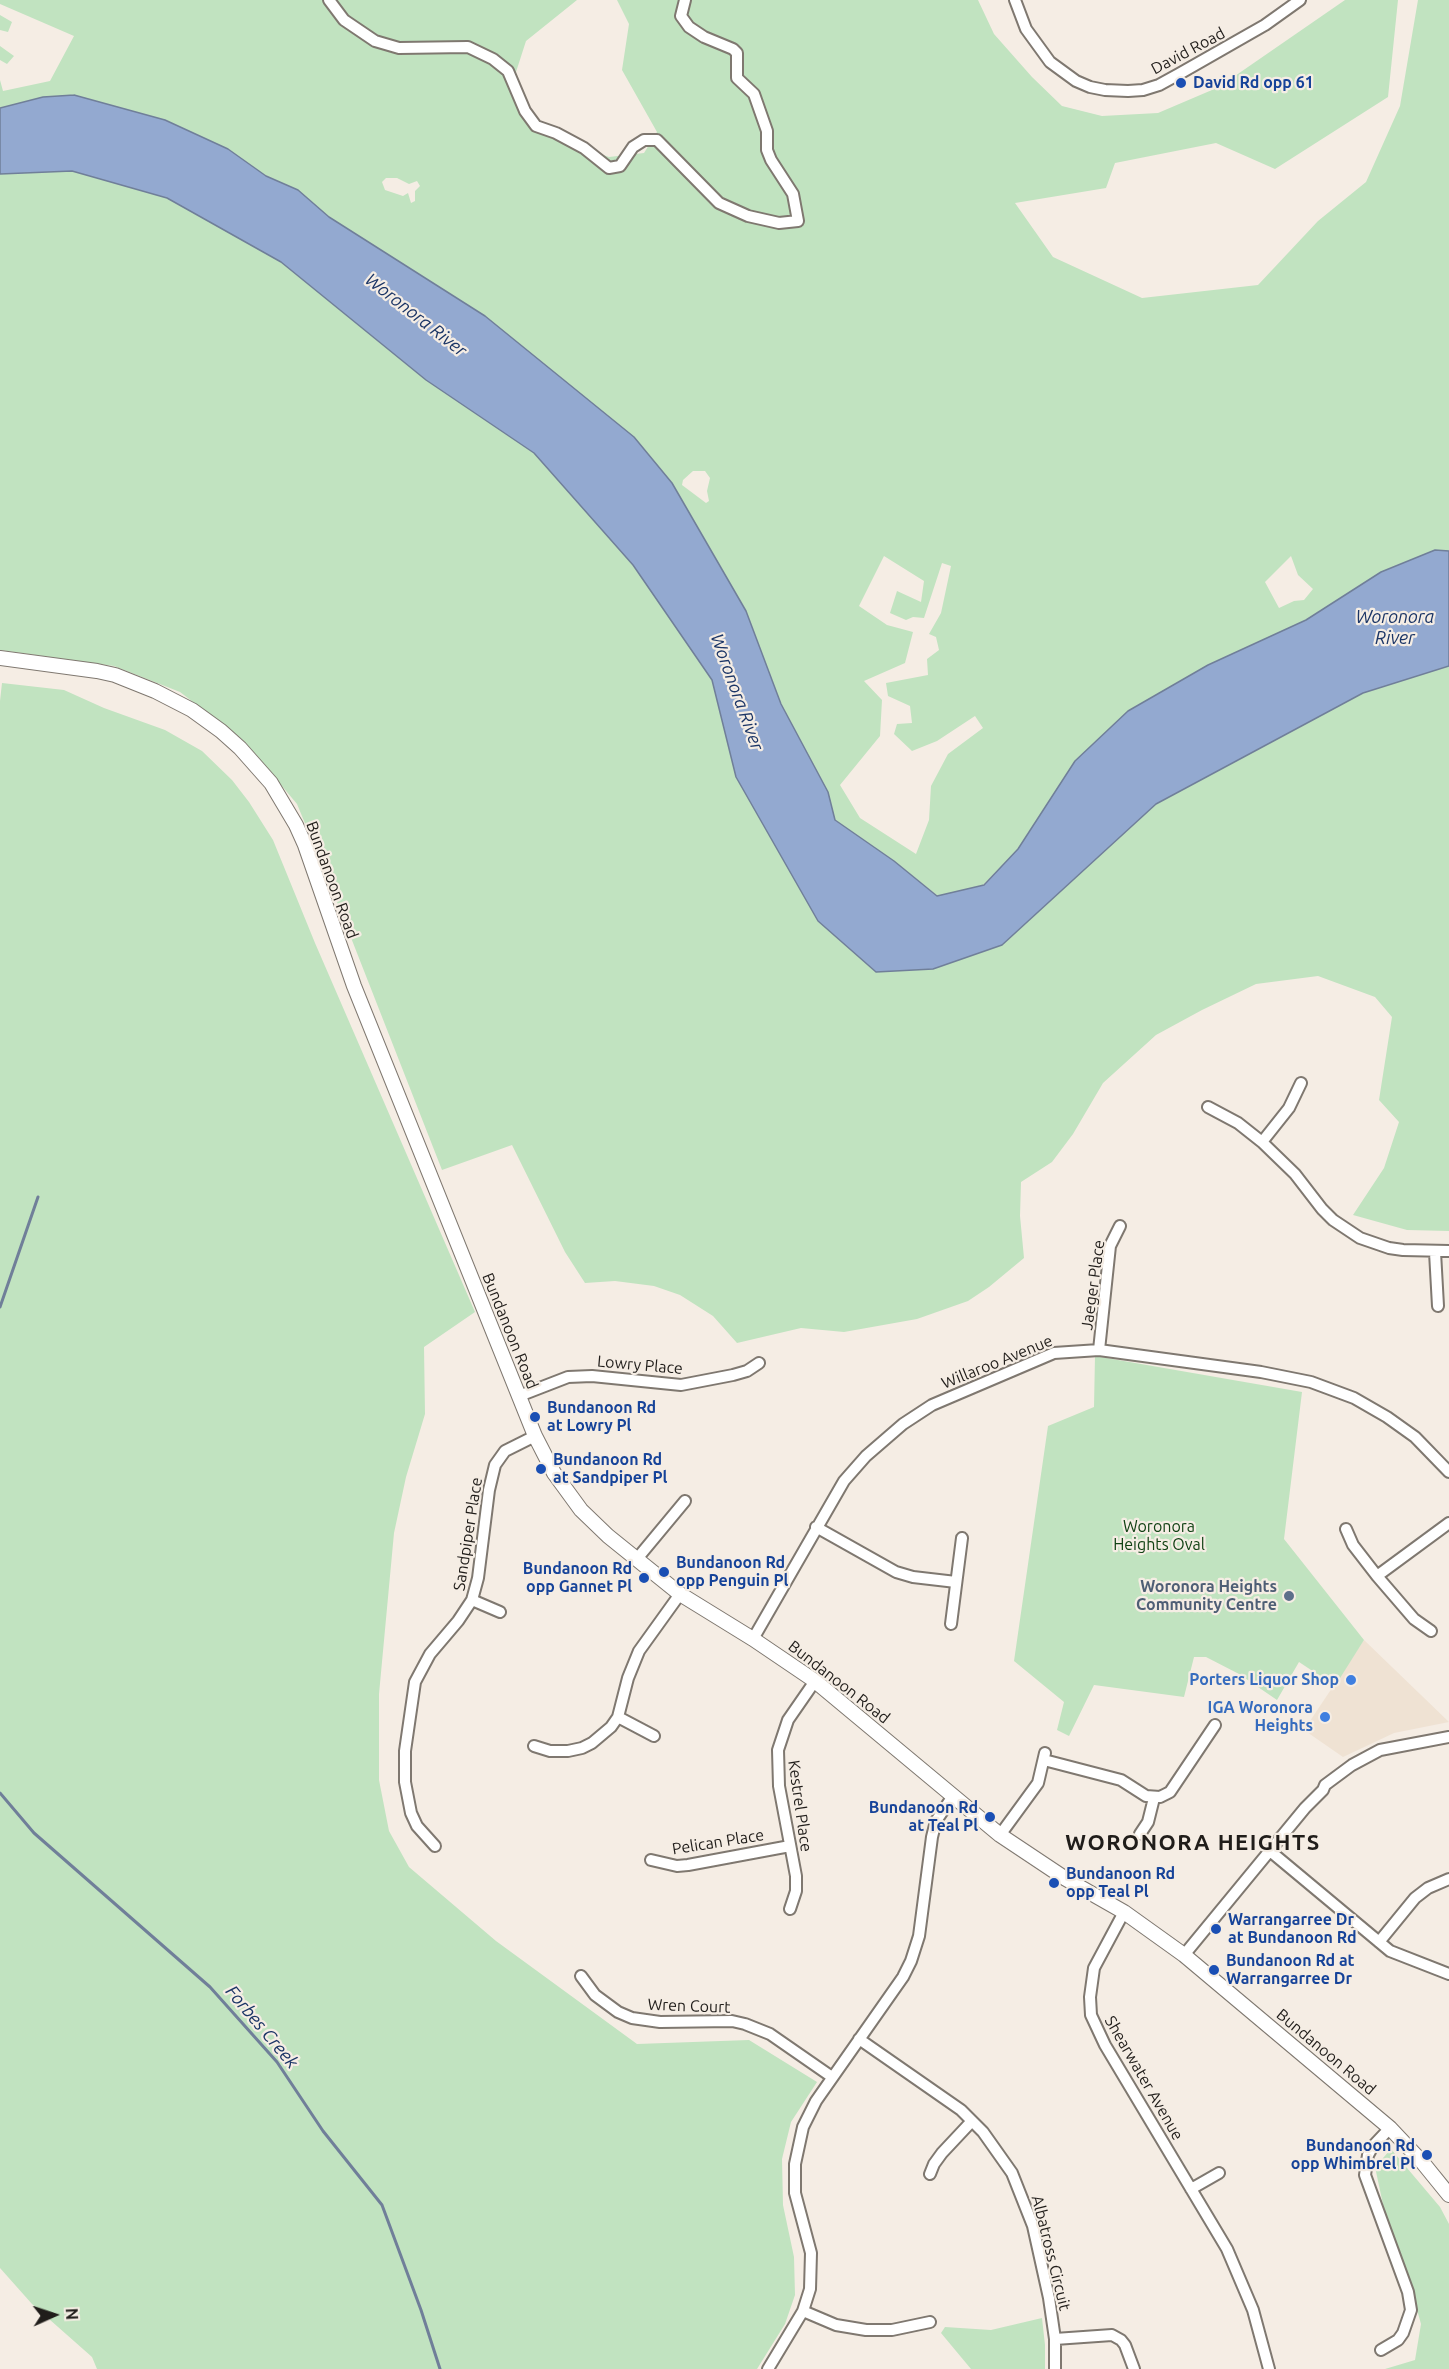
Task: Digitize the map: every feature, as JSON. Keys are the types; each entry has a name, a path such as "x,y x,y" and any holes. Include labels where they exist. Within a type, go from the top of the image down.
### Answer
{"street":[{"path":"329,0 344,20 375,41 399,48 468,47 493,59 508,71 525,111 536,126 556,133 584,148 609,168 620,166 633,147 644,140 657,140 719,203 748,216 778,223 798,220 793,194 767,150 767,131 754,94 737,78 737,52 689,27 681,16 685,0"},
{"name":"David Road","path":"1015,0 1026,29 1050,62 1076,81 1090,87 1128,91 1143,90 1169,80 1265,25 1300,0"},
{"name":"Bundanoon Road","path":"0,658 97,671 115,675 155,691 192,710 221,731 240,748 271,783 305,845 354,986 535,1436 554,1473 571,1498 636,1560 680,1594 815,1681 1000,1835 1066,1879 1124,1912 1184,1954 1390,2128 1449,2195"},
{"path":"1262,1142 1289,1108 1300,1083"},
{"path":"1208,1107 1232,1119 1262,1142 1295,1174 1322,1209 1360,1238 1389,1248 1449,1251"},
{"name":"Jaeger Place","path":"1099,1350 1110,1246 1120,1226"},
{"path":"1435,1252 1438,1306"},
{"name":"Willaroo Avenue","path":"753,1639 844,1481 854,1468 890,1434 919,1413 944,1400 1040,1358 1068,1351 1099,1350 1261,1372 1325,1386 1363,1403 1401,1426 1428,1449 1449,1472"},
{"name":"Lowry Place","path":"519,1396 568,1377 592,1376 681,1385 733,1375 747,1371 759,1363"},
{"name":"Sandpiper Place","path":"435,1846 425,1837 414,1820 405,1782 405,1751 415,1682 423,1666 472,1600 478,1578 489,1490 495,1465 505,1451 535,1436"},
{"path":"636,1560 685,1502"},
{"path":"1377,1576 1449,1525"},
{"path":"816,1527 896,1572 913,1577 956,1582"},
{"path":"1346,1529 1353,1545 1377,1576 1414,1619 1431,1631"},
{"path":"951,1624 962,1538"},
{"path":"534,1746 550,1751 568,1751 582,1748 602,1736 618,1717 632,1665 639,1651 680,1594"},
{"path":"472,1600 500,1612"},
{"name":"Kestrel Place","path":"790,1910 796,1891 796,1876 779,1786 778,1750 788,1720 815,1681"},
{"path":"618,1717 654,1736"},
{"path":"1000,1835 1038,1783 1044,1756 1121,1780 1141,1793 1154,1798 1170,1792 1215,1725"},
{"path":"1184,1954 1305,1808 1323,1791 1397,1747 1449,1737"},
{"path":"768,2369 803,2311 810,2289 812,2266 795,2193 795,2164 800,2138 807,2117 832,2077 903,1977 914,1954 919,1936 932,1837 936,1821 953,1796"},
{"path":"1140,1834 1148,1822 1154,1798"},
{"name":"Pelican Place","path":"651,1860 676,1866 790,1846"},
{"path":"1270,1851 1399,1956 1449,1974"},
{"path":"1379,1942 1415,1898 1428,1888 1449,1879"},
{"name":"Shearwater Avenue","path":"1124,1912 1094,1968 1090,1997 1091,2015 1105,2045 1236,2268 1260,2332 1269,2369"},
{"name":"Wren Court","path":"581,1976 595,1995 618,2012 632,2018 660,2022 725,2021 745,2024 770,2034 832,2077"},
{"name":"Albatross Circuit","path":"859,2039 961,2110 1002,2157 1012,2173 1033,2226 1049,2298 1055,2339 1055,2369"},
{"path":"930,2174 942,2153 972,2121"},
{"path":"1381,2350 1398,2340 1403,2333 1411,2310 1408,2292 1365,2175 1368,2155 1373,2146 1390,2128"},
{"path":"1191,2189 1219,2173"},
{"path":"803,2311 836,2325 866,2330 892,2330 930,2322"},
{"path":"1055,2339 1112,2335 1122,2340 1134,2369"}],"shaded area":[{"path":"1364,1640 1449,1722 1394,1733 1343,1757 1304,1730"}],"green space":[{"path":"0,0 577,0 526,41 516,72 521,115 547,135 609,157 644,153 657,132 622,70 629,24 617,0 978,0 994,34 1032,77 1062,106 1102,116 1158,113 1219,87 1345,0 1398,0 1388,97 1275,169 1216,143 1115,163 1106,188 1015,203 1053,257 1142,298 1258,285 1318,221 1366,182 1400,106 1418,0 1449,0 1449,551 1435,550 1381,572 1306,620 1208,665 1128,711 1075,761 1018,849 983,885 938,896 894,861 835,820 828,792 781,704 746,611 634,437 485,316 329,217 298,190 266,176 228,149 0,108 0,80 3,91 50,81 74,36 0,4","holes":["386,178 397,178 409,184 417,181 420,186 415,191 415,201 411,203 408,193 403,196 385,190 382,182","693,471 705,471 710,478 707,491 709,501 706,503 682,485 683,480","884,556 924,581 921,602 897,591 890,613 906,620 913,617 924,618 942,563 951,566 941,613 929,634 936,637 939,650 927,659 928,675 886,683 888,696 910,706 912,723 897,724 894,734 912,751 937,741 975,716 983,728 948,754 931,786 929,820 916,854 860,818 840,785 880,736 882,700 864,681 905,663 913,632 887,625 859,606","1291,556 1298,575 1313,589 1304,600 1294,601 1279,608 1265,582"]},
{"path":"0,15 12,22 8,32 0,30"},
{"path":"0,46 14,56 7,64 0,60"},
{"path":"72,171 167,198 281,262 426,380 534,453 633,565 712,680 736,777 818,921 1002,945 1156,804 1363,693 1449,666 1449,1231 1407,1230 1353,1215 1384,1168 1399,1122 1379,1100 1392,1017 1375,997 1318,976 1256,984 1202,1010 1156,1035 1103,1083 1073,1134 1052,1162 1021,1182 1020,1216 1024,1258 968,1301 917,1319 844,1332 801,1328 737,1343 713,1316 680,1295 654,1286 615,1281 585,1283 565,1252 512,1145 442,1170 297,804 244,741 180,692 114,666 0,650 0,174"},
{"path":"2,683 64,690 104,708 165,730 202,751 232,780 273,840 315,943 475,1312 424,1347 425,1414 406,1477 394,1533 379,1694 379,1780 389,1831 409,1867 496,1941 637,2044 749,2040 817,2082 791,2122 782,2159 783,2205 794,2257 795,2295 785,2324 757,2369 97,2369 92,2357 32,2304 0,2268 0,701"},
{"name":"Woronora Heights Oval","path":"1095,1356 1302,1392 1284,1539 1364,1640 1335,1686 1299,1662 1277,1700 1239,1674 1206,1657 1194,1657 1184,1697 1094,1685 1069,1736 1057,1730 1064,1702 1014,1661 1048,1426 1094,1407"},
{"path":"1391,2149 1440,2207 1449,2224 1449,2369 1385,2369 1415,2360 1421,2324 1384,2209 1375,2167"},
{"path":"1042,2318 1045,2369 971,2369 941,2333 945,2327 991,2330"}],"water":[{"name":"Woronora River","path":"74,95 165,120 228,149 266,176 298,190 329,217 485,316 634,437 672,483 746,611 781,704 828,792 835,820 894,861 937,896 984,885 1018,849 1075,761 1128,711 1208,665 1306,620 1381,572 1435,550 1449,551 1449,666 1363,693 1156,804 1002,945 933,969 876,972 818,921 736,777 712,680 633,565 534,453 426,380 281,262 167,198 72,171 0,174 0,108 43,97"}],"waterway":[{"name":"Forbes Creek","path":"0,1307 38,1197"},
{"name":"Forbes Creek","path":"0,1793 34,1833 210,1987 277,2062 323,2131 382,2205 440,2369"}],"place":[{"name":"David Rd opp 61","path":"1181,83"},
{"name":"Bundanoon Rd at Lowry Pl","path":"535,1417"},
{"name":"Bundanoon Rd at Sandpiper Pl","path":"541,1469"},
{"name":"Bundanoon Rd opp Penguin Pl","path":"664,1572"},
{"name":"Bundanoon Rd opp Gannet Pl","path":"644,1578"},
{"name":"Woronora Heights Community Centre","path":"1289,1596"},
{"name":"Porters Liquor Shop","path":"1351,1680"},
{"name":"IGA Woronora Heights","path":"1325,1717"},
{"name":"Bundanoon Rd at Teal Pl","path":"990,1817"},
{"name":"Bundanoon Rd opp Teal Pl","path":"1054,1883"},
{"name":"Warrangarree Dr at Bundanoon Rd","path":"1216,1929"},
{"name":"Bundanoon Rd at Warrangarree Dr","path":"1214,1970"},
{"name":"Bundanoon Rd opp Whimbrel Pl","path":"1427,2155"}],"district":[{"name":"WORONORA HEIGHTS","path":"1193,1843"}]}
